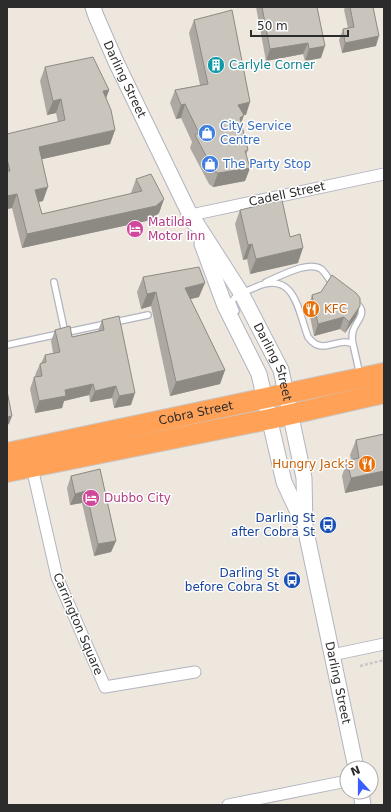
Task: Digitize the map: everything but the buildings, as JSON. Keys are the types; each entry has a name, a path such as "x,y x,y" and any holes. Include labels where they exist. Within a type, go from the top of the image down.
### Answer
{"highway":[{"name":"Cobra Street","path":"7,472 30,458 264,397 384,372"},
{"name":"Cobra Street","path":"7,453 30,458 270,419 384,393"}],"street":[{"name":"Darling Street","path":"93,7 116,62 191,215 225,306 259,374 284,482 305,527"},
{"name":"Cadell Street","path":"191,215 384,174"},
{"name":"Darling Street","path":"191,215 241,293 280,370 304,478 305,527 354,760"},
{"name":"Carrington Square","path":"30,458 57,577 105,687 195,672"},
{"path":"332,655 384,644"},
{"path":"228,805 339,783"}],"lane":[{"path":"237,315 232,301 241,293 292,271 310,266 320,269 339,290"},
{"path":"54,282 66,333"},
{"path":"259,286 277,283 289,289 294,297 308,337 315,345 326,346 344,342 353,344"},
{"path":"349,298 358,305 362,311 361,317 353,331 353,344 361,377"},
{"path":"7,345 148,316"},
{"path":"246,333 251,358"}],"path":[{"path":"360,666 384,660"}],"place":[{"name":"Carlyle Corner","path":"216,65"},
{"name":"City Service Centre","path":"207,133"},
{"name":"The Party Stop","path":"210,164"},
{"name":"Matilda Motor Inn","path":"135,229"},
{"name":"KFC","path":"311,309"},
{"name":"Hungry Jack's","path":"367,464"},
{"name":"Dubbo City","path":"91,498"},
{"name":"Darling St after Cobra St","path":"328,525"},
{"name":"Darling St before Cobra St","path":"292,580"}]}
